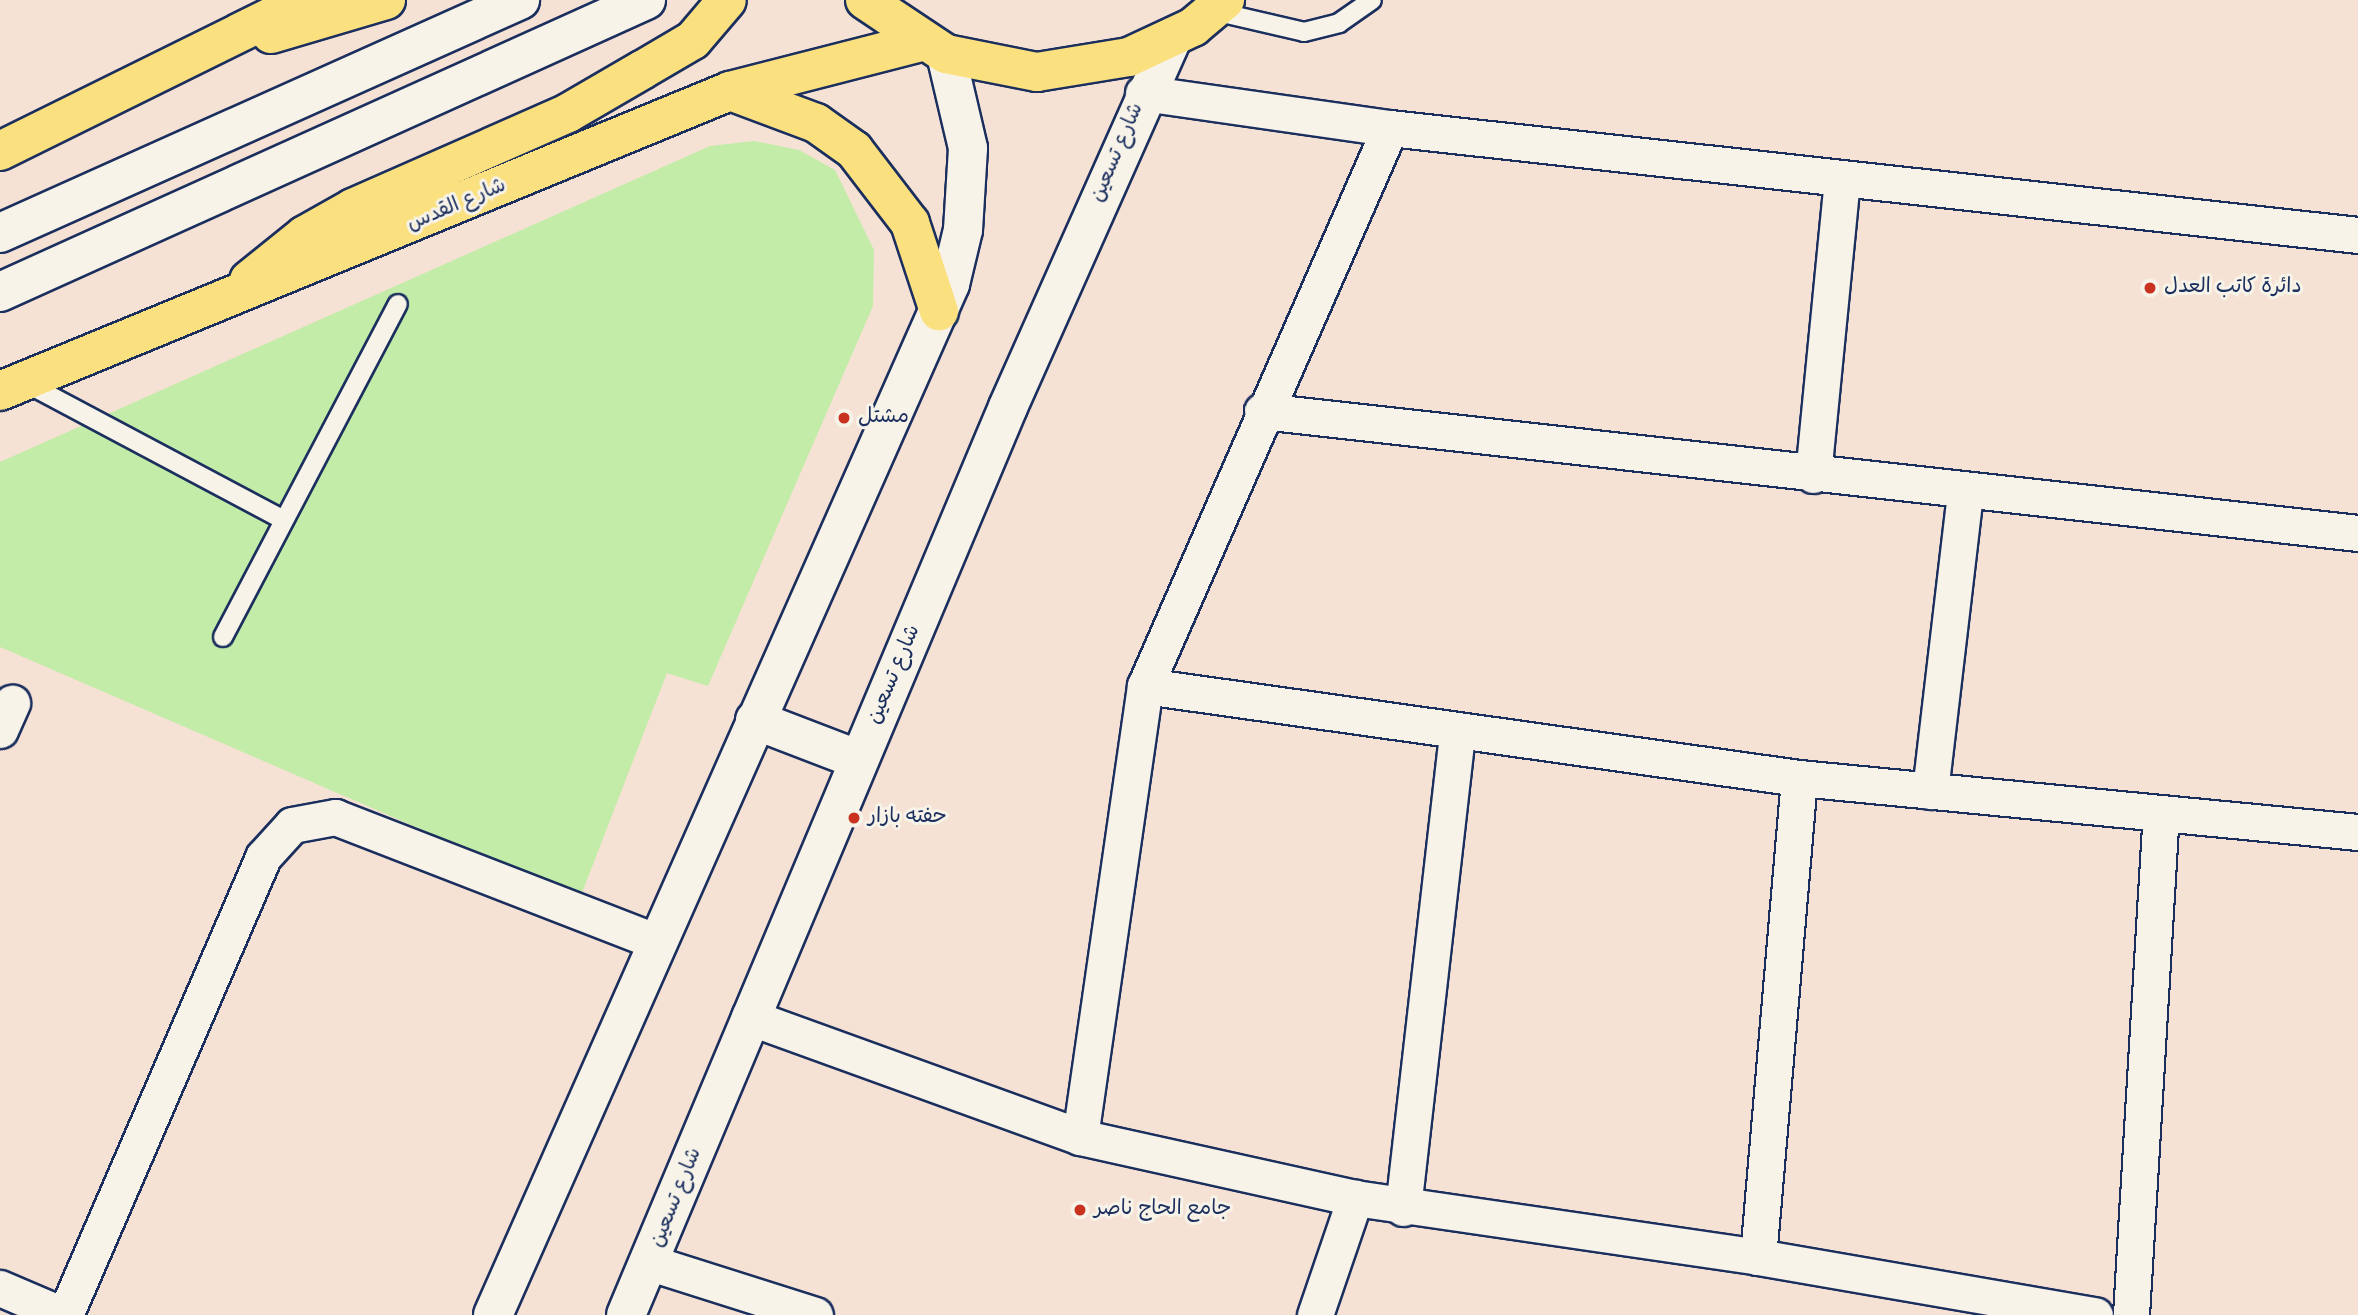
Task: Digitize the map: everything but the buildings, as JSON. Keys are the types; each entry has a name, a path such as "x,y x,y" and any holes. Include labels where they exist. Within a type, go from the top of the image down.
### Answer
{"main road":[{"path":"0,150 305,0"},
{"path":"219,43 326,21 386,0"},
{"path":"0,233 520,0"},
{"path":"0,292 646,0"},
{"path":"215,308 305,235 403,182 568,113 692,40 727,0"},
{"path":"865,0 933,48 990,66 1060,70 1129,57 1172,38 1220,6"},
{"name":"شارع تسعين","path":"626,1315 651,1263 749,1017 1143,93 1172,38"},
{"path":"493,1315 755,720 939,311 963,230 968,148 933,48"},
{"name":"شارع القدس","path":"12,386 215,308 730,91 933,48"},
{"path":"730,91 816,123 854,150 910,223 939,311"},
{"path":"755,720 859,760"}],"street":[{"path":"1143,93 1390,128 2358,235"},
{"path":"1080,1137 1144,686 1262,411 1390,128"},
{"path":"1813,475 1842,180"},
{"path":"1262,411 1965,492 2358,533"},
{"path":"1930,791 1965,492"},
{"path":"1144,686 1457,735 1799,778 2161,816 2358,832"},
{"path":"1403,1208 1457,735"},
{"path":"1758,1257 1799,778"},
{"path":"2131,1315 2161,816"},
{"path":"0,1288 64,1315 263,857 292,825 335,817 657,942"},
{"path":"749,1017 1080,1137 1355,1198 1403,1208 1758,1257 2095,1315"},
{"path":"1319,1314 1355,1198"},
{"path":"651,1263 815,1315"}],"lane":[{"path":"1220,6 1304,32 1339,23 1373,0"},
{"path":"223,637 398,304"},
{"path":"12,386 284,520"}],"green space":[{"path":"754,141 799,150 835,170 874,250 873,306 708,686 667,673 580,898 0,647 0,462 710,146"}],"place":[{"name":"دائرة كاتب العدل","path":"2150,288"},
{"name":"مشتل","path":"844,418"},
{"name":"حفته بازار","path":"854,818"},
{"name":"جامع الحاج ناصر","path":"1080,1210"}]}
